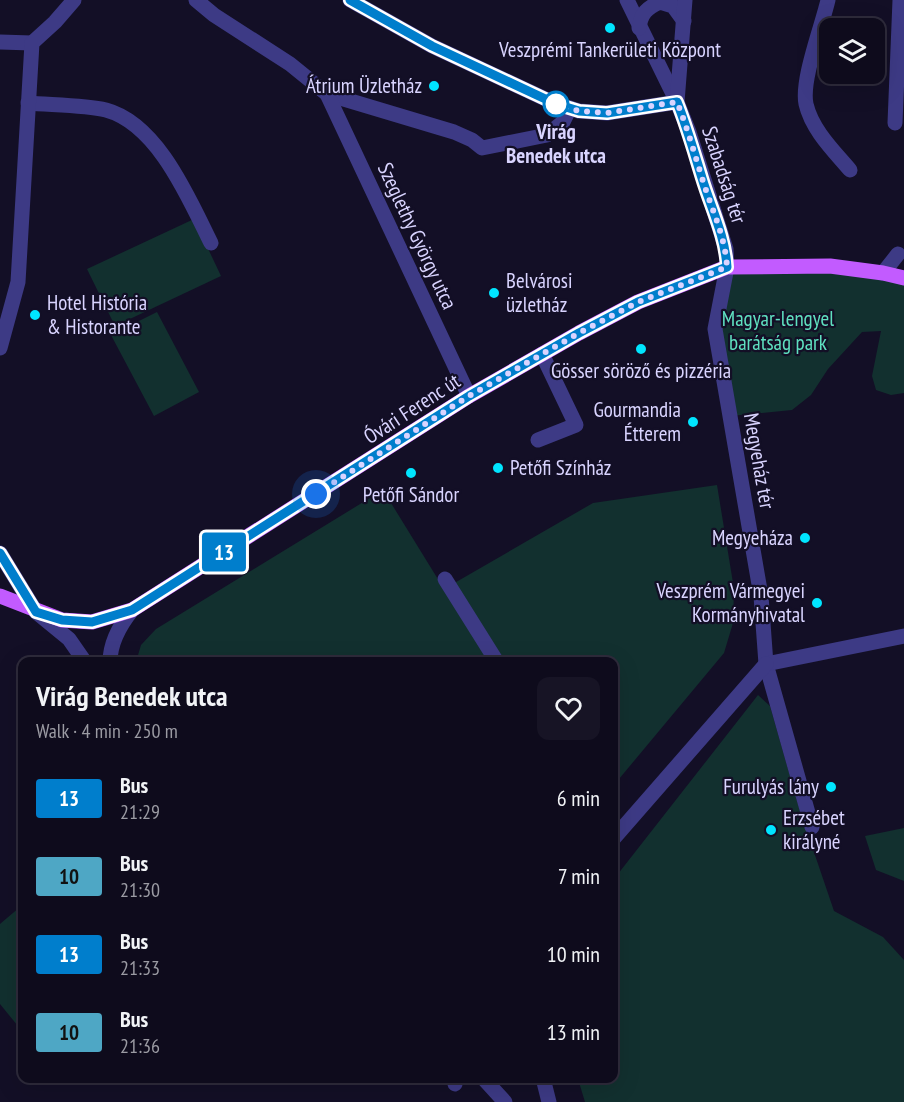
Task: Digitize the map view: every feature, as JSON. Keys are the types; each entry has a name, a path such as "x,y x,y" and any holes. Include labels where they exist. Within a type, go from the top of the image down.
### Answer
{"main road":[{"name":"Óvári Ferenc út","path":"0,596 36,612 62,620 92,622 132,610 469,396 638,302 727,267"},
{"path":"727,267 830,267 883,273 904,278"}],"street":[{"path":"0,348 18,282 32,43 74,0"},
{"path":"196,0 214,15 290,64 327,94 454,132 472,140 482,148 547,135 563,122 570,108"},
{"path":"350,0 432,46 556,104 579,111 607,113 677,102"},
{"name":"Szabadság tér","path":"627,0 677,102 689,132 723,238 727,267"},
{"name":"Szabadság tér","path":"677,102 686,0"},
{"path":"828,0 808,73 806,104 821,135 850,170"},
{"path":"896,123 900,0"},
{"path":"639,28 645,11 659,1 673,6 684,21"},
{"path":"0,42 32,43"},
{"name":"Szeglethy György utca","path":"327,94 469,396"},
{"path":"28,104 105,110 120,116 136,127 164,157 176,174 211,243"},
{"path":"883,273 897,254"},
{"name":"Megyeház tér","path":"727,267 715,329 761,596 766,664 812,827"},
{"path":"538,440 576,425 542,354"},
{"path":"0,553 36,612 69,639 82,657"},
{"path":"445,579 494,657"},
{"path":"111,657 120,625 132,610"},
{"path":"618,833 766,664 904,636"},
{"path":"488,1083 505,1102"},
{"path":"544,1083 549,1102"}],"green space":[{"path":"194,219 221,276 115,326 87,269"},
{"name":"Magyar-lengyel barátság park","path":"727,267 778,267 904,278 904,393 891,395 876,390 872,376 881,331 862,332 828,369 811,395 792,410 730,416 715,329"},
{"path":"157,312 199,392 154,416 111,335"},
{"path":"717,485 734,589 733,623 724,653 618,780 618,657 137,657 141,645 156,629 383,490 444,589 593,503"},
{"path":"758,695 770,706 800,811 834,911 883,937 904,960 904,1102 585,1102 579,1083 618,1083 618,874"},
{"path":"904,828 904,881 876,870 865,836"},
{"path":"18,909 18,1026 0,1004 0,924"}],"bus line":[{"name":"13","path":"0,553 36,612 62,620 92,622 132,610 469,396 524,364 638,302 727,267 723,238 677,102 607,113 579,111 556,104 432,46 350,0"}],"place":[{"name":"Veszprémi Tankerületi Központ","path":"610,28"},
{"name":"Átrium Üzletház","path":"434,86"},
{"name":"Virág Benedek utca","path":"556,104"},
{"name":"Belvárosi üzletház","path":"494,293"},
{"name":"Hotel História & Historante","path":"35,315"},
{"name":"Gösser söröző és pizzéria","path":"641,349"},
{"name":"Gourmandia Étterem","path":"693,422"},
{"name":"Petőfi Színház","path":"498,468"},
{"name":"Petőfi Sándor","path":"411,473"},
{"name":"Megyeháza","path":"805,538"},
{"name":"Veszprém Vármegyei Kormányhivatal","path":"817,603"},
{"name":"Furulyás lány","path":"831,787"},
{"name":"Erzsébet királyné","path":"771,830"}],"route":[{"path":"316,494 469,396 579,333 638,302 727,267 723,238 677,102 607,113 579,111 556,104"}]}
